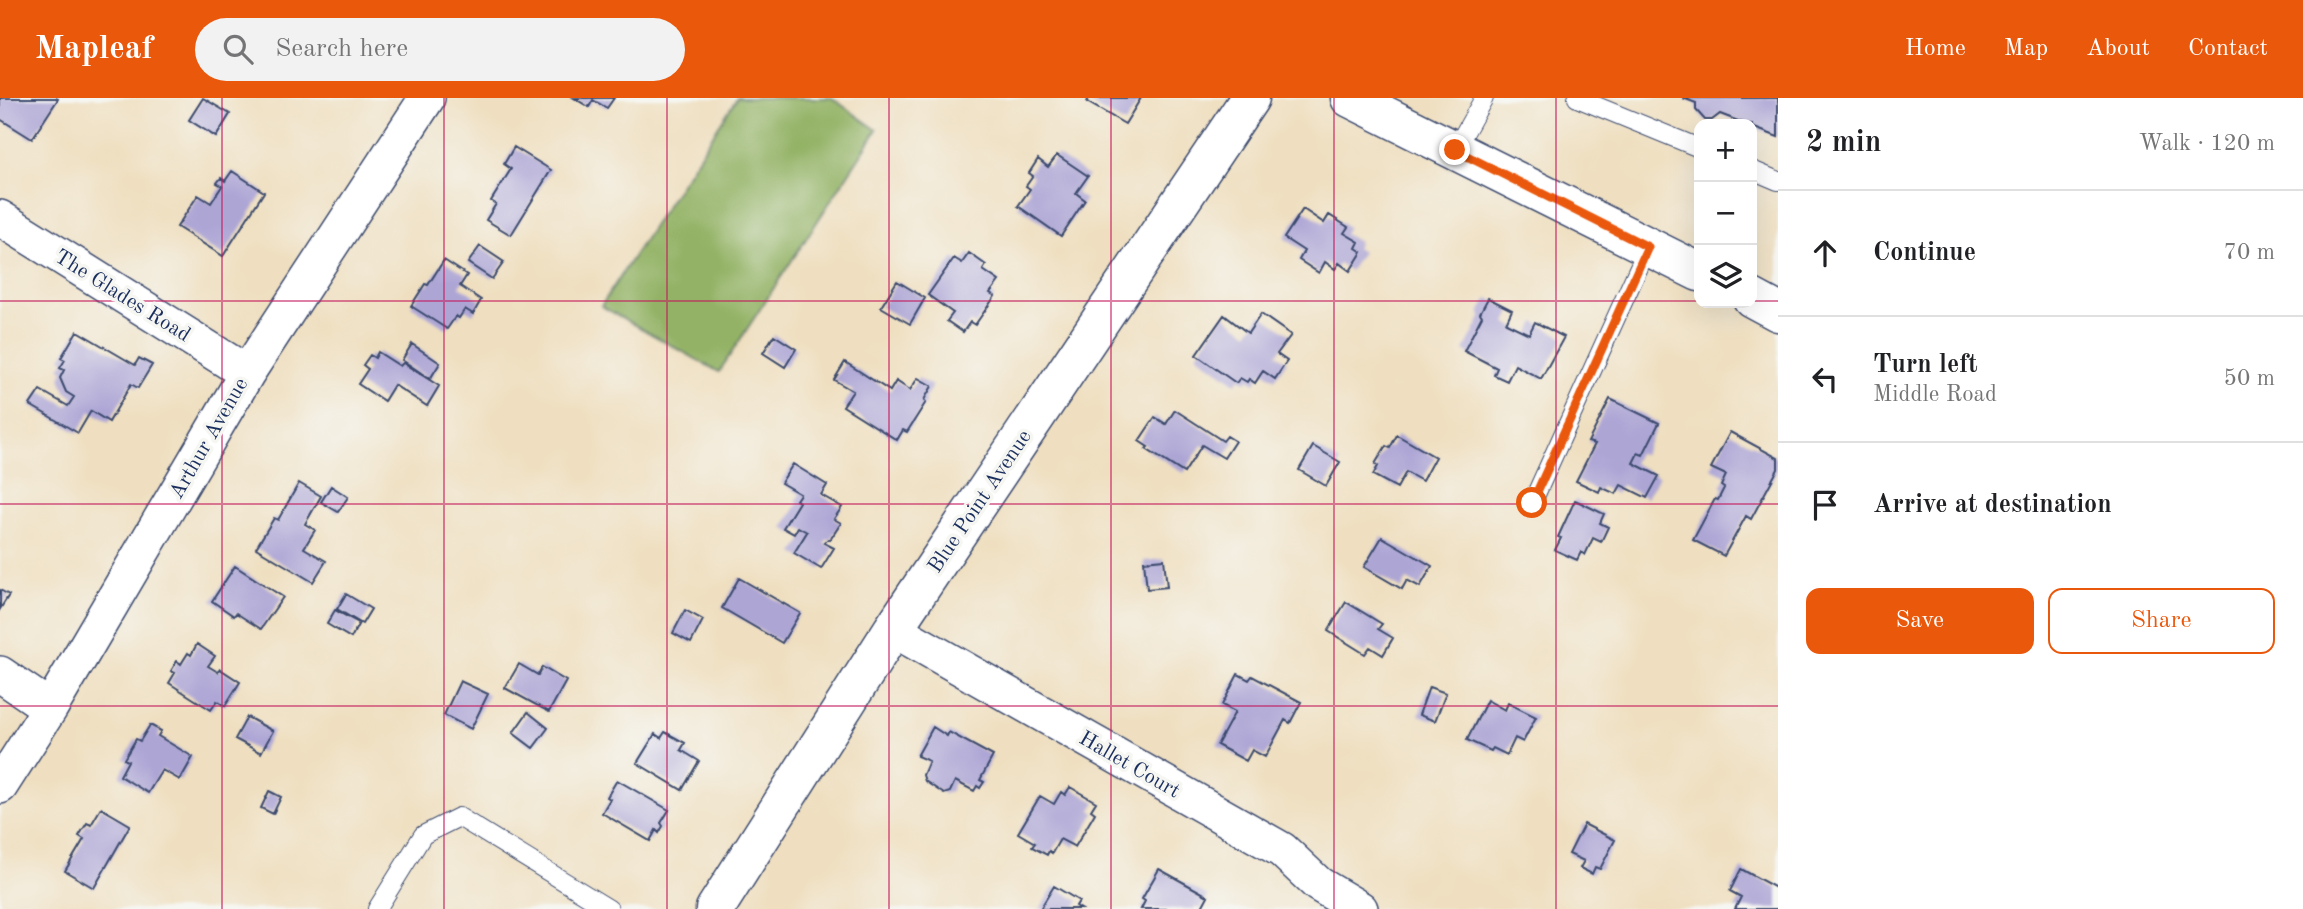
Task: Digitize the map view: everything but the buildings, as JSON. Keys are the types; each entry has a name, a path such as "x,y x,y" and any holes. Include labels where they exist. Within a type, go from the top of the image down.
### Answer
{"street":[{"name":"Arthur Avenue","path":"0,786 50,708 247,373 427,98"},
{"name":"Blue Point Avenue","path":"715,909 893,629 1251,98"},
{"path":"1350,98 1694,270"},
{"name":"The Glades Road","path":"0,218 247,373"},
{"path":"1757,301 1778,312"},
{"name":"Hallet Court","path":"893,629 1282,850 1318,884 1360,909"},
{"path":"0,674 50,708"}],"lane":[{"path":"1455,150 1484,98"},
{"path":"1577,98 1694,146"},
{"path":"1757,172 1778,181"},
{"path":"1532,503 1648,247"},
{"path":"377,909 423,835 459,817 609,909"}],"green space":[{"path":"737,98 832,98 877,130 719,372 601,306"}],"route":[{"path":"1455,150 1648,247 1532,503"}]}
